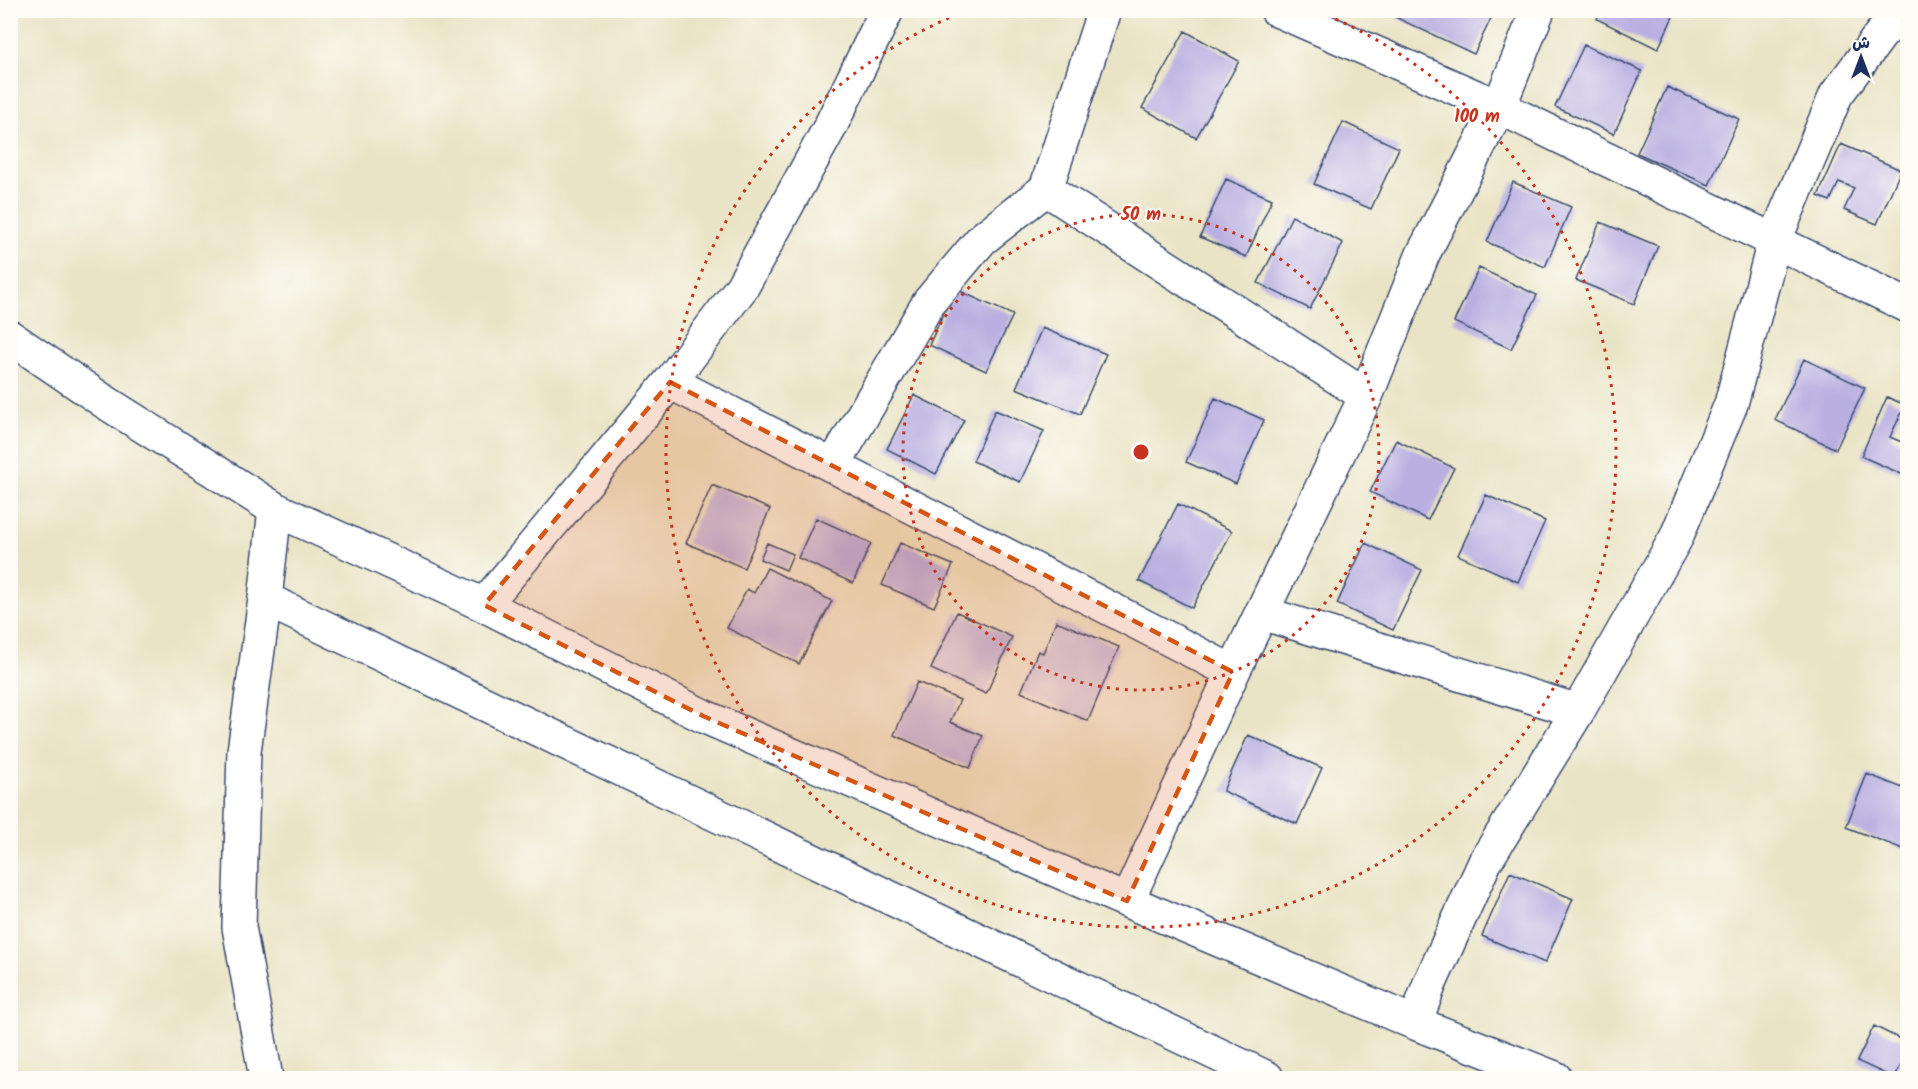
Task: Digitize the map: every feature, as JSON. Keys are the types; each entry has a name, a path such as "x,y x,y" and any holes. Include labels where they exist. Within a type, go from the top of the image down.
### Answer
{"street":[{"path":"484,605 670,382 742,287 830,127 887,10"},
{"path":"833,466 929,302 982,240 1046,189 1104,10"},
{"path":"1277,10 1499,107 1908,306"},
{"path":"1127,901 1233,672 1366,396 1423,254 1499,107 1538,10"},
{"path":"1414,1023 1485,862 1578,711 1676,538 1731,404 1774,242 1836,94 1881,34 1907,10"},
{"path":"1046,189 1366,396"},
{"path":"10,337 102,400 275,509 484,605 703,716 1414,1023 1555,1078"},
{"path":"670,382 1233,672"},
{"path":"266,1078 239,927 244,751 275,509"},
{"path":"265,599 1267,1078"},
{"path":"1262,613 1578,711"}],"highlighted area":[{"path":"670,382 1233,672 1127,901 703,716 484,605"}],"building":[{"path":"1385,10 1495,10 1474,54 1384,12"},
{"path":"1602,10 1676,10 1658,49 1597,19"},
{"path":"1185,31 1239,61 1196,138 1142,108"},
{"path":"1584,45 1642,71 1614,134 1555,107"},
{"path":"1667,87 1739,119 1709,185 1637,153"},
{"path":"1343,122 1399,148 1371,209 1314,184"},
{"path":"1841,144 1901,170 1877,224 1844,210 1854,188 1839,182 1830,201 1818,196"},
{"path":"1226,179 1272,199 1246,257 1200,237"},
{"path":"1513,182 1571,207 1545,267 1487,242"},
{"path":"1292,216 1343,243 1310,309 1258,283"},
{"path":"1600,222 1658,246 1634,304 1576,280"},
{"path":"1479,268 1537,295 1511,349 1454,322"},
{"path":"955,289 1013,315 986,371 929,345"},
{"path":"1042,328 1106,354 1080,414 1016,388"},
{"path":"1804,359 1865,388 1836,449 1775,420"},
{"path":"914,395 964,420 936,474 887,449"},
{"path":"1887,397 1905,405 1890,437 1904,443 1908,434 1908,477 1861,456"},
{"path":"1215,398 1264,420 1236,484 1186,462"},
{"path":"995,410 1044,431 1020,482 973,461"},
{"path":"1396,440 1454,468 1428,520 1370,492"},
{"path":"712,485 770,509 744,568 686,543"},
{"path":"1486,495 1545,521 1518,582 1458,555"},
{"path":"1178,504 1232,531 1192,608 1139,581"},
{"path":"816,518 871,543 853,583 798,558"},
{"path":"767,543 793,554 786,570 760,559"},
{"path":"900,543 953,565 934,607 882,585"},
{"path":"1365,543 1422,570 1393,630 1337,604"},
{"path":"767,568 832,601 799,664 727,628 747,589 754,593"},
{"path":"957,612 1012,637 986,694 931,669"},
{"path":"1056,621 1119,647 1088,721 1021,692 1038,651 1043,653"},
{"path":"917,682 960,700 950,722 983,736 970,768 894,735"},
{"path":"1248,735 1322,768 1297,824 1223,791"},
{"path":"1867,774 1908,790 1908,851 1846,827"},
{"path":"1510,872 1573,899 1545,963 1482,936"},
{"path":"1874,1026 1908,1043 1908,1052 1894,1078 1857,1061"}]}
